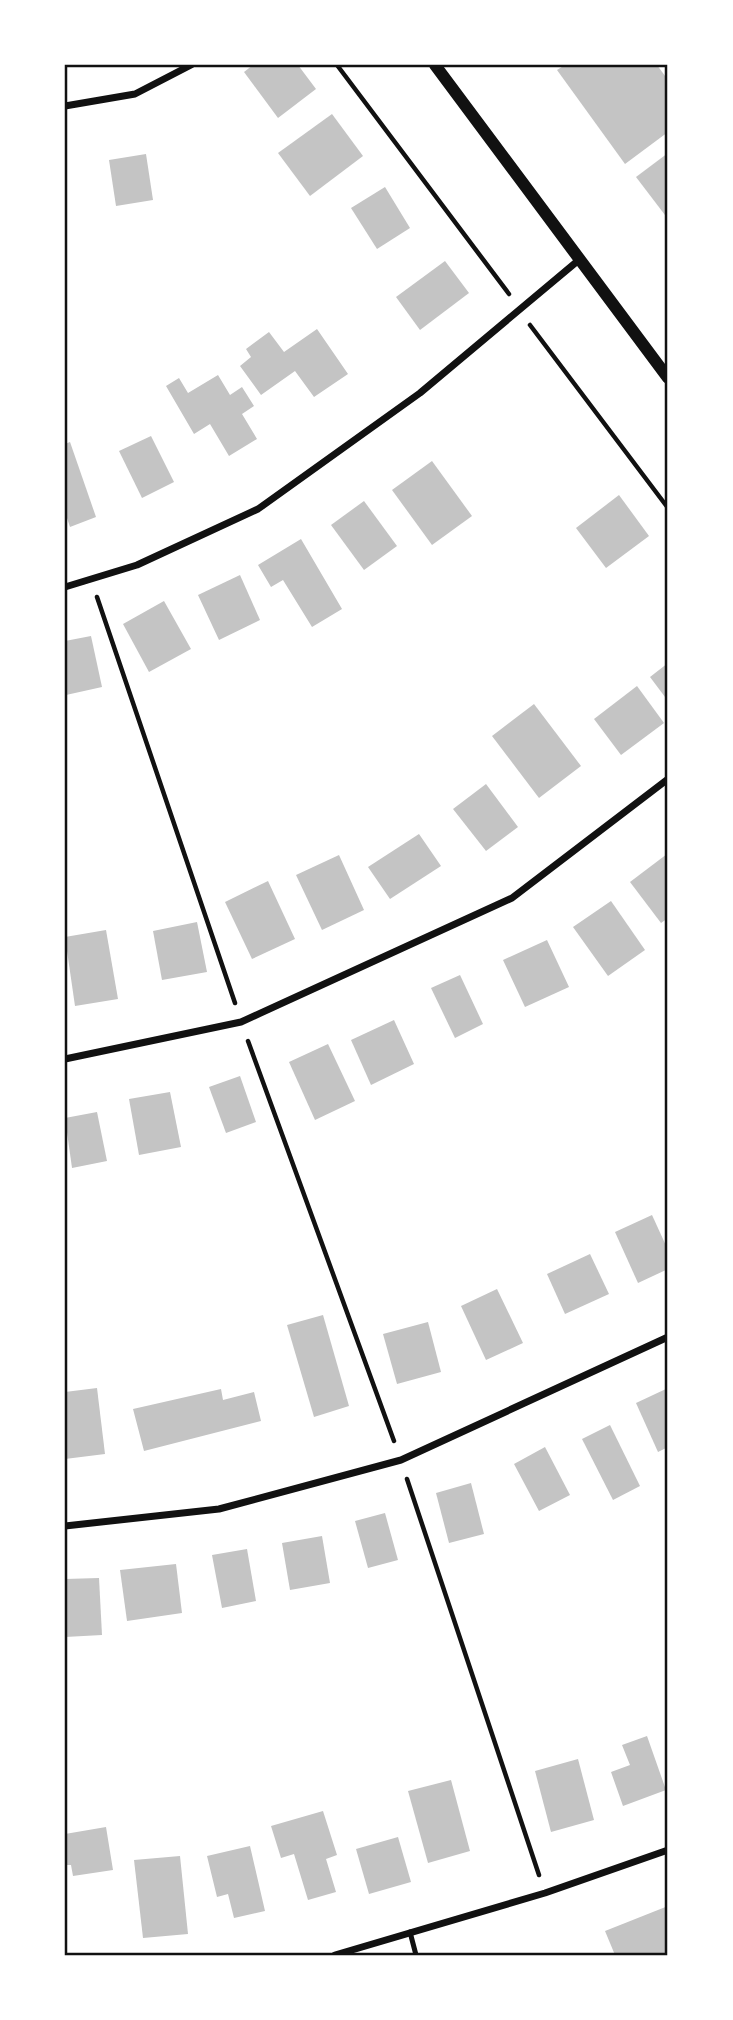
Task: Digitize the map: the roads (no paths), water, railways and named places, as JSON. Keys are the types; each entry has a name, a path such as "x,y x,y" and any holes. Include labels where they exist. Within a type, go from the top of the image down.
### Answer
{"street":[{"path":"65,106 135,94 191,65"},
{"path":"435,65 668,378"},
{"path":"65,587 137,565 258,509 420,393 580,259"},
{"path":"65,1059 241,1022 512,898 668,779"},
{"path":"65,1526 219,1509 401,1460 668,1337"},
{"path":"335,1955 545,1893 668,1850"}],"lane":[{"path":"410,1932 416,1955"}]}
